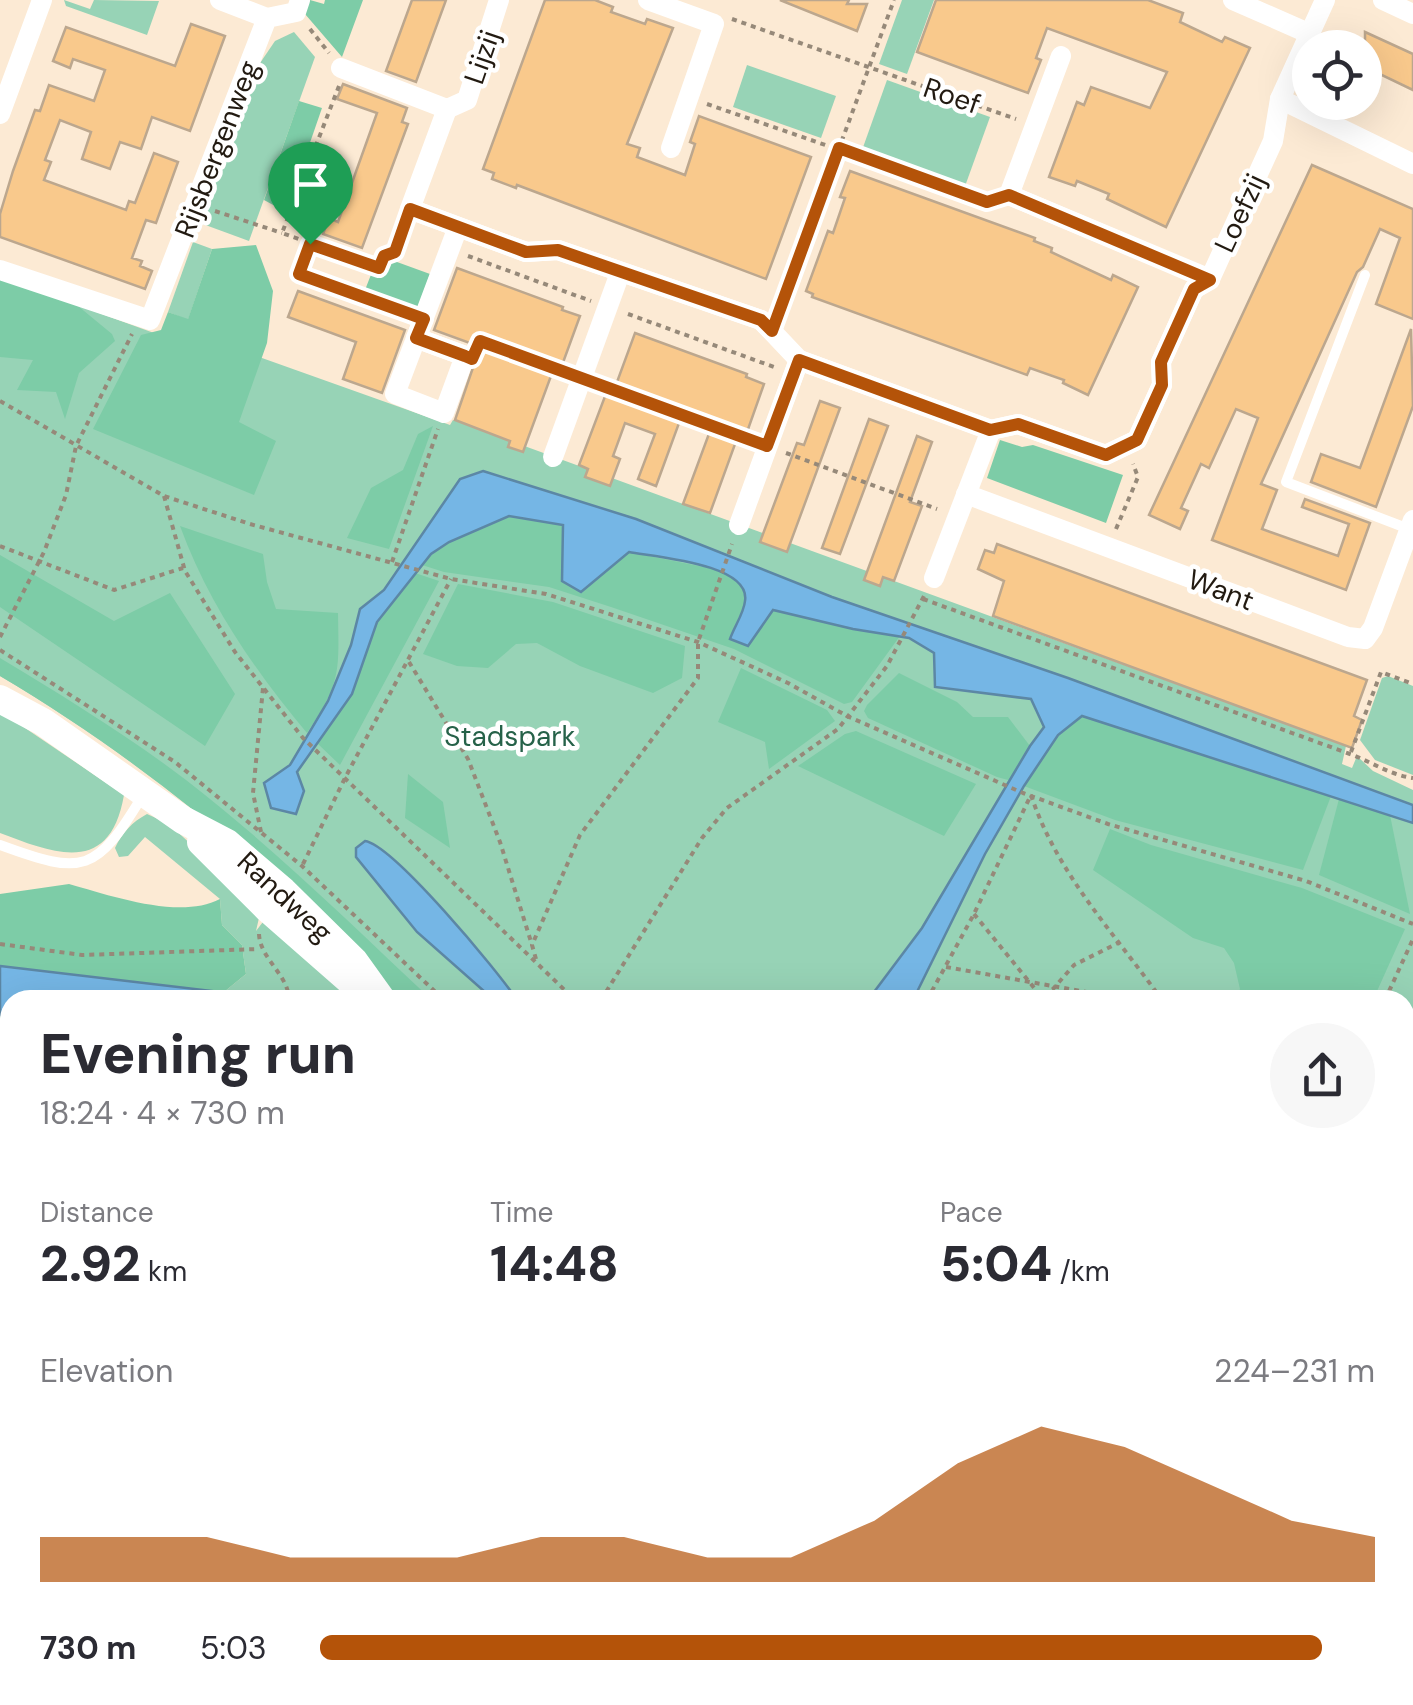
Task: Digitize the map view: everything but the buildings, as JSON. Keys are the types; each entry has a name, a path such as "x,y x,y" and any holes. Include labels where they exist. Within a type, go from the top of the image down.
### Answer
{"main road":[{"name":"Randweg","path":"0,698 43,722 183,820 226,843 276,900 354,961 374,990"}],"street":[{"path":"0,114 42,0"},
{"path":"220,0 267,18 298,6"},
{"name":"Lijzij","path":"344,69 446,110 467,100 499,0"},
{"path":"648,0 714,24 670,148"},
{"path":"1233,0 1301,30"},
{"name":"Loefzij","path":"1310,30 1325,0"},
{"path":"1383,0 1413,14"},
{"name":"Rijsbergenweg","path":"150,320 267,18"},
{"path":"1061,56 1009,195 1210,280"},
{"name":"Loefzij","path":"1126,446 1137,440 1162,385 1161,362 1194,289 1210,280 1273,141 1280,99 1292,71"},
{"path":"1280,99 1413,164"},
{"path":"446,110 410,209 526,252 558,250 761,320 799,360 990,430 1018,424 1106,455 1126,446"},
{"path":"420,328 465,356 444,412 395,394 458,227"},
{"path":"0,270 150,320"},
{"path":"553,457 620,273"},
{"path":"739,526 799,360"},
{"path":"934,578 990,430"},
{"name":"Want","path":"966,494 1348,638 1364,639 1372,628 1411,524"}],"lane":[{"path":"395,252 410,209"},
{"name":"Want","path":"1365,275 1286,482 1411,524"},
{"path":"0,845 60,865 85,864 121,828 144,791"}],"path":[{"path":"772,331 894,0"},
{"path":"282,233 344,69 298,6"},
{"name":"Roef","path":"714,24 732,18 1035,125"},
{"path":"688,98 987,202 1009,195"},
{"path":"196,205 379,268 384,256 395,252"},
{"path":"310,244 299,274 420,328"},
{"path":"0,637 39,562 66,495 76,446 130,336 147,327 150,320"},
{"path":"465,356 472,359 480,341 941,510"},
{"path":"0,401 164,496 250,524 451,578 546,594 698,642 788,683 847,716 1006,786 1108,824 1306,882 1413,924"},
{"path":"394,562 444,412"},
{"path":"1108,548 1138,478 1126,446"},
{"path":"164,496 184,568 235,652 303,738 565,990"},
{"path":"0,546 114,590 184,568"},
{"path":"532,945 580,835 698,678 698,642 729,553"},
{"path":"288,990 260,949 263,916 302,866 344,778 451,578"},
{"path":"922,600 1350,754 1395,776 1413,778"},
{"path":"607,990 702,838 727,808 838,729 914,617"},
{"path":"408,660 468,759 500,842 538,964"},
{"path":"1350,754 1380,672 1413,684"},
{"path":"261,832 253,793 263,688"},
{"path":"933,990 1032,796"},
{"path":"1032,796 1043,830 1059,858 1155,990"},
{"path":"974,914 1036,990"},
{"path":"1390,990 1413,940"},
{"path":"1053,988 1074,965 1120,942"},
{"path":"0,944 82,956 260,949"},
{"path":"946,967 1066,990"}],"green space":[{"path":"64,0 90,9 94,0 159,1 147,35 66,6"},
{"path":"310,0 324,4 325,0 363,0 342,57 305,14"},
{"path":"902,0 934,0 907,74 879,64"},
{"path":"294,32 315,57 249,241 200,223 256,69 275,41"},
{"path":"747,65 836,96 821,138 733,107"},
{"path":"887,80 990,117 964,189 861,153"},
{"path":"299,101 322,108 286,212 264,200"},
{"path":"193,242 212,249 188,320 168,312"},
{"path":"256,245 273,291 267,343 239,422 276,441 254,495 93,429 141,335 161,330 168,312 188,319 212,249"},
{"path":"386,258 430,274 417,310 365,290 372,272 379,274"},
{"name":"Stadspark","path":"0,277 154,333 262,358 450,425 453,420 1346,746 1342,764 1352,768 1357,756 1373,771 1413,790 1413,990 390,990 308,909 211,824 109,746 0,676"},
{"path":"0,277 78,306 112,334 115,341 79,373 65,419 56,392 17,390 33,360 0,357"},
{"path":"433,426 389,549 347,538 371,488 403,470 418,434"},
{"path":"1000,440 1022,447 1033,445 1123,475 1106,523 987,478"},
{"path":"509,516 563,525 562,581 629,552 729,572 743,587 746,600 730,638 773,610 900,636 852,702 844,704 734,649 611,607 549,587 444,572 422,565 451,541"},
{"path":"180,526 263,554 276,609 338,613 336,676 307,733 235,635 204,582"},
{"path":"0,555 114,621 170,593 235,694 205,746 0,607"},
{"path":"415,573 439,581 340,765 317,743 352,694 377,622"},
{"path":"458,584 553,602 685,646 682,678 653,693 580,666 537,643 516,644 488,668 457,666 423,654"},
{"path":"0,658 186,780 281,859 421,990 390,990 308,909 211,824 109,746 0,676"},
{"path":"741,668 827,710 835,721 769,769 765,742 718,722"},
{"path":"899,673 957,702 973,717 1008,717 1030,746 1012,781 868,718 864,711 867,705"},
{"path":"1388,676 1413,686 1413,775 1375,760 1360,740 1382,678"},
{"path":"0,711 124,795 117,821 106,838 93,848 60,852 0,833"},
{"path":"1082,716 1331,796 1303,870 1115,820 1024,786 1058,735"},
{"path":"856,731 976,784 944,836 798,766 845,734"},
{"path":"408,774 443,802 450,848 405,818"},
{"path":"1339,799 1390,815 1410,914 1319,875"},
{"path":"147,814 169,824 261,909 256,931 269,914 324,969 353,990 226,990 246,974 242,945 222,925 220,899 145,837 128,856 119,857 115,848"},
{"path":"1110,829 1151,845 1302,888 1405,929 1378,990 1240,990 1234,963 1224,948 1193,938 1093,870"},
{"path":"69,884 166,907 204,905 220,899 222,925 242,945 246,974 226,990 207,990 0,966 0,894"}],"water":[{"path":"483,471 636,519 832,597 1068,678 1413,805 1413,823 1082,716 1058,735 1024,786 985,854 918,990 876,990 922,928 1044,727 1031,699 935,687 934,653 909,638 773,610 748,646 730,639 744,606 743,588 733,578 699,564 629,552 581,592 562,581 563,525 509,516 431,554 377,622 352,694 297,772 304,791 296,814 271,808 264,783 290,765 328,701 351,645 360,609 384,590 460,479"},
{"path":"365,841 398,863 468,938 509,990 483,990 417,932 356,857 356,848"},
{"path":"0,966 202,990 0,990"}],"route":[{"path":"839,148 987,202 1009,195 1210,280 1194,289 1161,362 1162,385 1137,440 1106,455 1018,424 990,430 799,360 767,446 480,341 472,359 416,338 424,319 299,274 310,244 379,268 384,256 395,252 410,209 526,252 558,250 761,320 772,331 839,148"}]}
